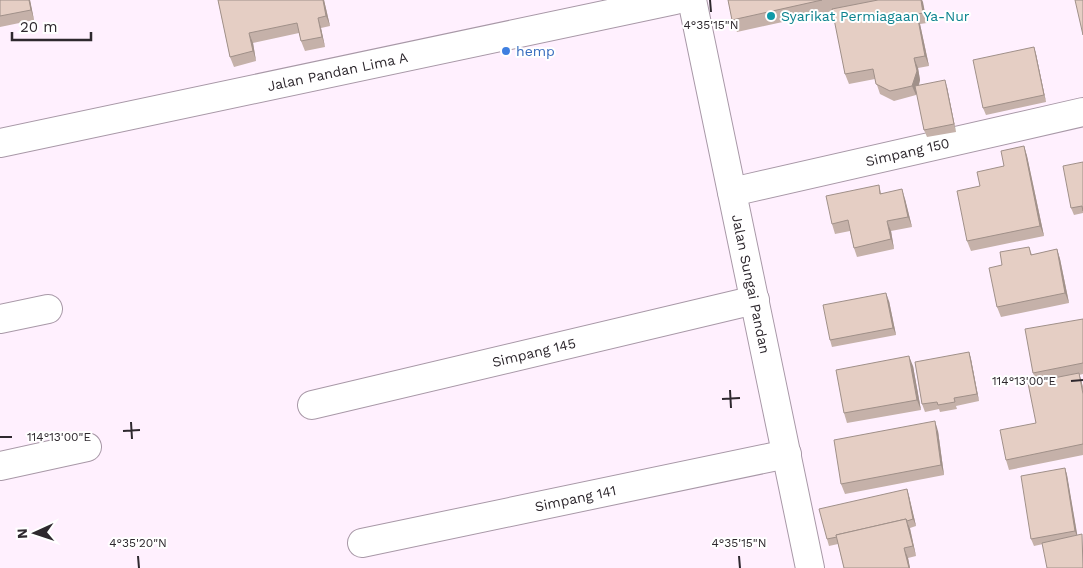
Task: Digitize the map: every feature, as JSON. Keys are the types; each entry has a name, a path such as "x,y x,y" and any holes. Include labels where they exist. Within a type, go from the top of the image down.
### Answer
{"street":[{"name":"Jalan Pandan Lima A","path":"0,143 675,0"},
{"name":"Jalan Sungai Pandan","path":"692,0 810,568"},
{"name":"Simpang 150","path":"732,192 1083,112"},
{"name":"Simpang 145","path":"312,405 755,300"},
{"path":"0,319 48,309"},
{"path":"0,466 86,447"},
{"name":"Simpang 141","path":"362,543 787,454"}],"building":[{"path":"0,0 29,0 31,10 0,16"},
{"path":"218,0 323,0 326,16 318,18 322,37 301,41 297,23 249,33 253,51 230,57"},
{"path":"728,0 822,0 732,20"},
{"path":"878,0 921,0 923,13 917,14 925,56 914,58 917,71 912,86 890,91 876,84 873,69 845,74 832,9"},
{"path":"1075,0 1083,0 1083,35"},
{"path":"1034,47 1044,95 983,108 973,60"},
{"path":"945,80 954,124 924,130 915,86"},
{"path":"1024,146 1040,226 967,241 957,191 980,186 977,172 1004,166 1001,151"},
{"path":"1083,162 1083,211 1082,206 1071,208 1063,166"},
{"path":"879,185 880,194 902,189 908,217 887,221 891,239 854,248 848,220 832,224 826,196"},
{"path":"1029,247 1031,255 1057,249 1065,293 997,307 989,268 1002,265 1000,252"},
{"path":"886,293 893,328 830,340 823,305"},
{"path":"1083,319 1083,363 1033,373 1025,329"},
{"path":"969,352 977,394 954,398 955,402 938,405 937,402 922,404 915,362"},
{"path":"909,356 917,400 844,413 836,370"},
{"path":"1079,373 1083,394 1083,444 1006,460 1000,430 1036,423 1028,383"},
{"path":"935,421 941,465 841,484 834,440"},
{"path":"1065,468 1075,531 1031,539 1021,476"},
{"path":"907,489 913,519 836,535 837,537 827,539 819,509"},
{"path":"906,519 913,546 904,548 909,568 844,568 836,535"},
{"path":"1082,534 1083,568 1047,568 1042,543"}],"place":[{"name":"Syarikat Permiagaan Ya-Nur","path":"771,16"},
{"name":"hemp","path":"506,51"}]}
